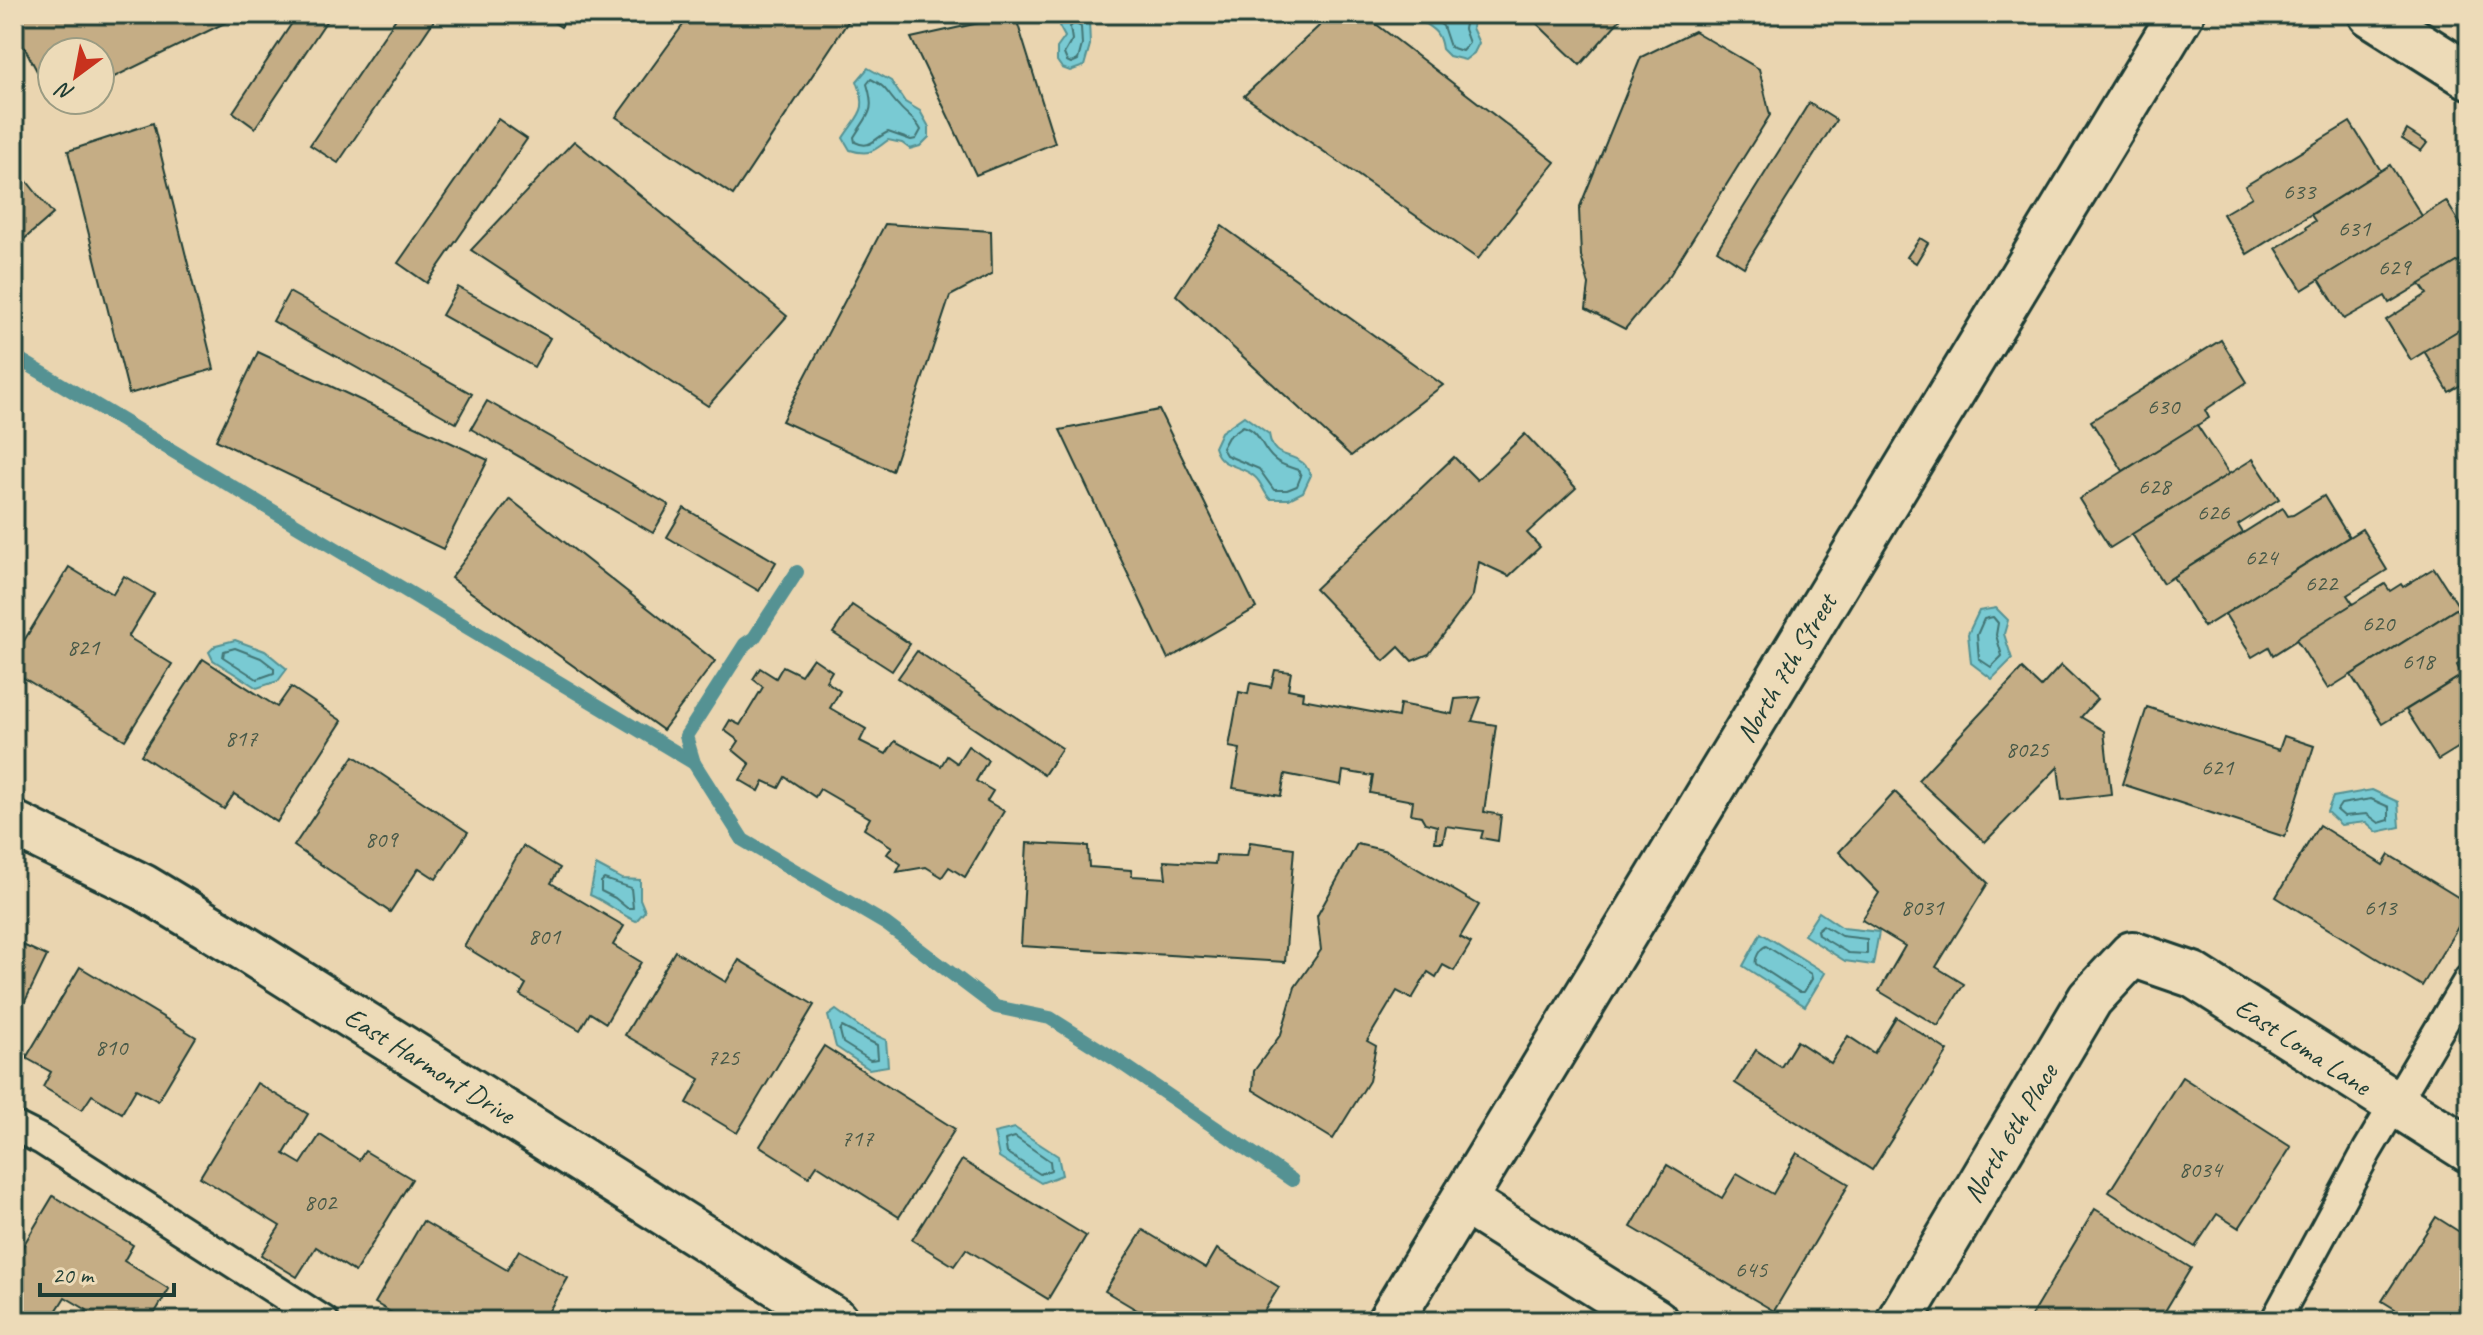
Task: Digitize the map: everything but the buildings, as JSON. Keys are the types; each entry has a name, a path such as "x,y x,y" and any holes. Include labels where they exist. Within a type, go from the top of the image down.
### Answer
{"street":[{"name":"North 7th Street","path":"1390,1321 2181,14"},
{"path":"2371,14 2469,76"},
{"name":"East Harmont Drive","path":"14,824 143,887 241,946 836,1321"},
{"name":"East Loma Lane","path":"2132,954 2193,975 2469,1150"},
{"name":"North 6th Place","path":"1899,1321 2090,999 2132,954"},
{"path":"1464,1201 1655,1321"}],"lane":[{"path":"2275,1321 2394,1105 2469,979"},
{"path":"14,1126 42,1140 324,1321"}],"water":[{"path":"1414,14 1475,14 1472,28 1479,43 1474,53 1465,60 1449,56 1442,49 1435,31"},
{"path":"1080,16 1089,20 1090,45 1084,66 1070,71 1062,68 1057,61 1057,48 1065,37 1059,26 1062,20"},
{"path":"868,68 891,81 905,102 920,111 929,127 929,137 920,146 910,149 902,143 888,140 871,151 862,153 850,150 843,138 860,112 862,99 857,81"},
{"path":"1244,416 1269,434 1274,448 1306,466 1311,475 1303,492 1289,499 1270,499 1255,477 1226,463 1217,454 1214,447 1221,432"},
{"path":"1996,608 2008,620 2004,634 2012,659 1992,679 1971,663 1968,634 1979,611"},
{"path":"235,640 265,651 287,669 278,681 257,688 213,660 209,652 216,645"},
{"path":"2372,790 2398,802 2400,827 2377,832 2366,822 2341,825 2327,812 2333,797"},
{"path":"596,865 622,879 640,880 640,899 645,911 636,921 590,895"},
{"path":"1819,912 1843,928 1879,932 1873,965 1845,961 1804,935"},
{"path":"1761,933 1825,973 1805,1006 1743,966"},
{"path":"836,1010 861,1028 886,1040 888,1066 869,1069 836,1047 828,1016"},
{"path":"1015,1128 1058,1156 1062,1175 1041,1183 999,1157 994,1133"}],"waterway":[{"path":"14,356 694,763"},
{"path":"797,572 754,638 745,644 686,736 694,763 743,840 886,924 996,1007 1050,1018 1292,1180"}]}
